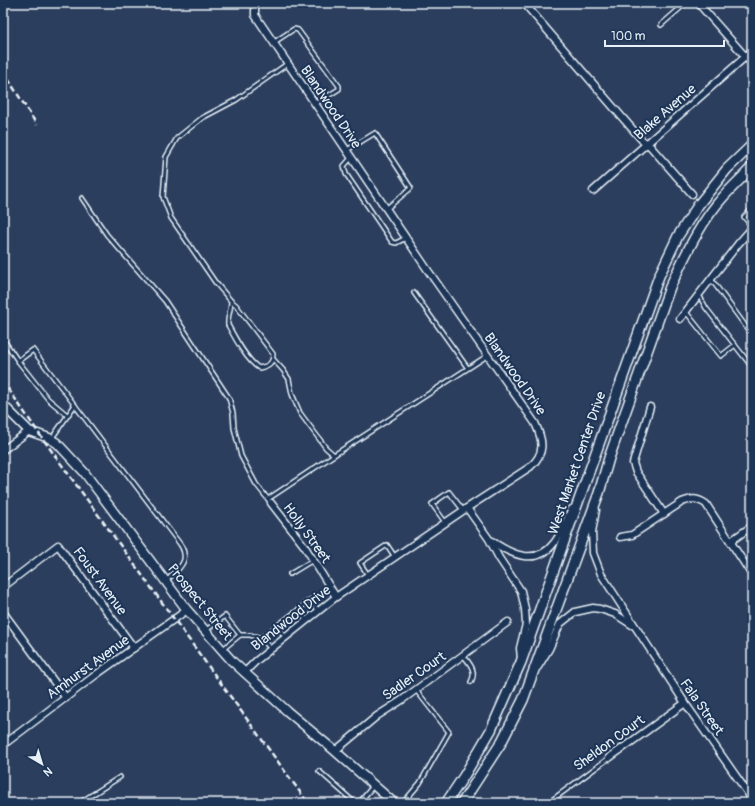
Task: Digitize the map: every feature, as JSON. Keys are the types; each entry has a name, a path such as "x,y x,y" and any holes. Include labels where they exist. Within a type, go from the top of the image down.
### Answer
{"main road":[{"name":"West Market Center Drive","path":"446,803 491,730 522,662 659,276 678,236 699,204 722,175 752,145"},
{"name":"West Market Center Drive","path":"462,803 501,744 522,700 599,493 670,287 683,260 711,213 723,197 752,167"}],"street":[{"name":"Blandwood Drive","path":"244,673 336,597 465,509 530,467 537,461 541,453 542,437 535,423 487,356 273,43 256,15 254,8 255,3"},
{"path":"524,3 621,116 692,194"},
{"path":"698,3 752,64"},
{"name":"Blake Avenue","path":"593,191 752,51"},
{"path":"680,319 752,228"},
{"name":"Prospect Street","path":"3,405 29,431 57,443 67,453 84,472 187,610 244,673 394,803"},
{"path":"650,407 633,463 636,472 664,514"},
{"path":"3,450 29,431"},
{"path":"489,539 502,548 517,555 536,556 544,552 554,543 583,488"},
{"name":"Fala Street","path":"599,493 592,532 593,553 601,574 685,703 752,800"},
{"path":"620,537 632,535 682,502 690,499 696,499 706,504 731,540 752,575"},
{"name":"Holly Street","path":"269,501 305,547 336,597"},
{"path":"465,509 489,539 499,558 521,591 525,609 526,624 520,648 522,662"},
{"path":"731,540 752,526"},
{"name":"Foust Avenue","path":"3,587 58,545 134,648"},
{"name":"Fala Street","path":"529,682 549,649 560,624 575,612 583,609 600,609 615,614 635,627"},
{"name":"Amhurst Avenue","path":"3,745 187,610"},
{"path":"3,612 66,698"},
{"name":"Sadler Court","path":"335,751 377,716 416,690 508,622"},
{"name":"Sheldon Court","path":"609,758 685,703"},
{"path":"749,803 752,800"}],"lane":[{"path":"661,25 686,3"},
{"path":"273,43 294,29 298,30 339,86 339,89 315,104"},
{"path":"287,64 236,100 202,118 177,138 166,157 163,197 171,218 215,282 231,302 236,305 266,344 273,354 273,359 289,379 292,394 300,413 326,448 334,455"},
{"path":"346,150 375,133 411,188 386,209"},
{"path":"351,158 344,166 346,174 392,242 396,243 406,238"},
{"path":"82,198 107,235 164,301 228,398 233,413 234,428 241,456 256,484 269,501 334,455 487,356"},
{"path":"752,209 744,217 752,228"},
{"path":"711,279 752,335"},
{"path":"414,293 467,368"},
{"path":"699,295 706,308 752,367"},
{"path":"231,302 231,308 227,320 228,325 255,366 259,368 267,366 273,359"},
{"path":"686,312 720,356 735,345"},
{"path":"3,339 48,399 67,414"},
{"path":"18,361 33,350 180,544 185,555 184,559 176,571 166,581"},
{"path":"51,440 67,414 75,405"},
{"path":"446,522 432,504 449,492 465,509"},
{"path":"368,575 360,563 387,545 395,557"},
{"path":"290,574 313,560"},
{"path":"261,638 310,600 319,611"},
{"path":"298,610 307,621"},
{"path":"206,631 225,616 240,635"},
{"path":"277,626 286,638"},
{"path":"222,649 240,635 250,635 261,638 271,650"},
{"path":"463,656 473,670 474,678 471,682"},
{"path":"403,803 420,783 449,732 416,690"},
{"name":"Sheldon Court","path":"548,803 609,758"},
{"path":"319,771 354,803"},
{"path":"79,803 120,777"},
{"path":"359,803 374,785"}],"railway":[{"path":"3,71 37,125"},
{"path":"3,381 40,435 308,803"}]}
